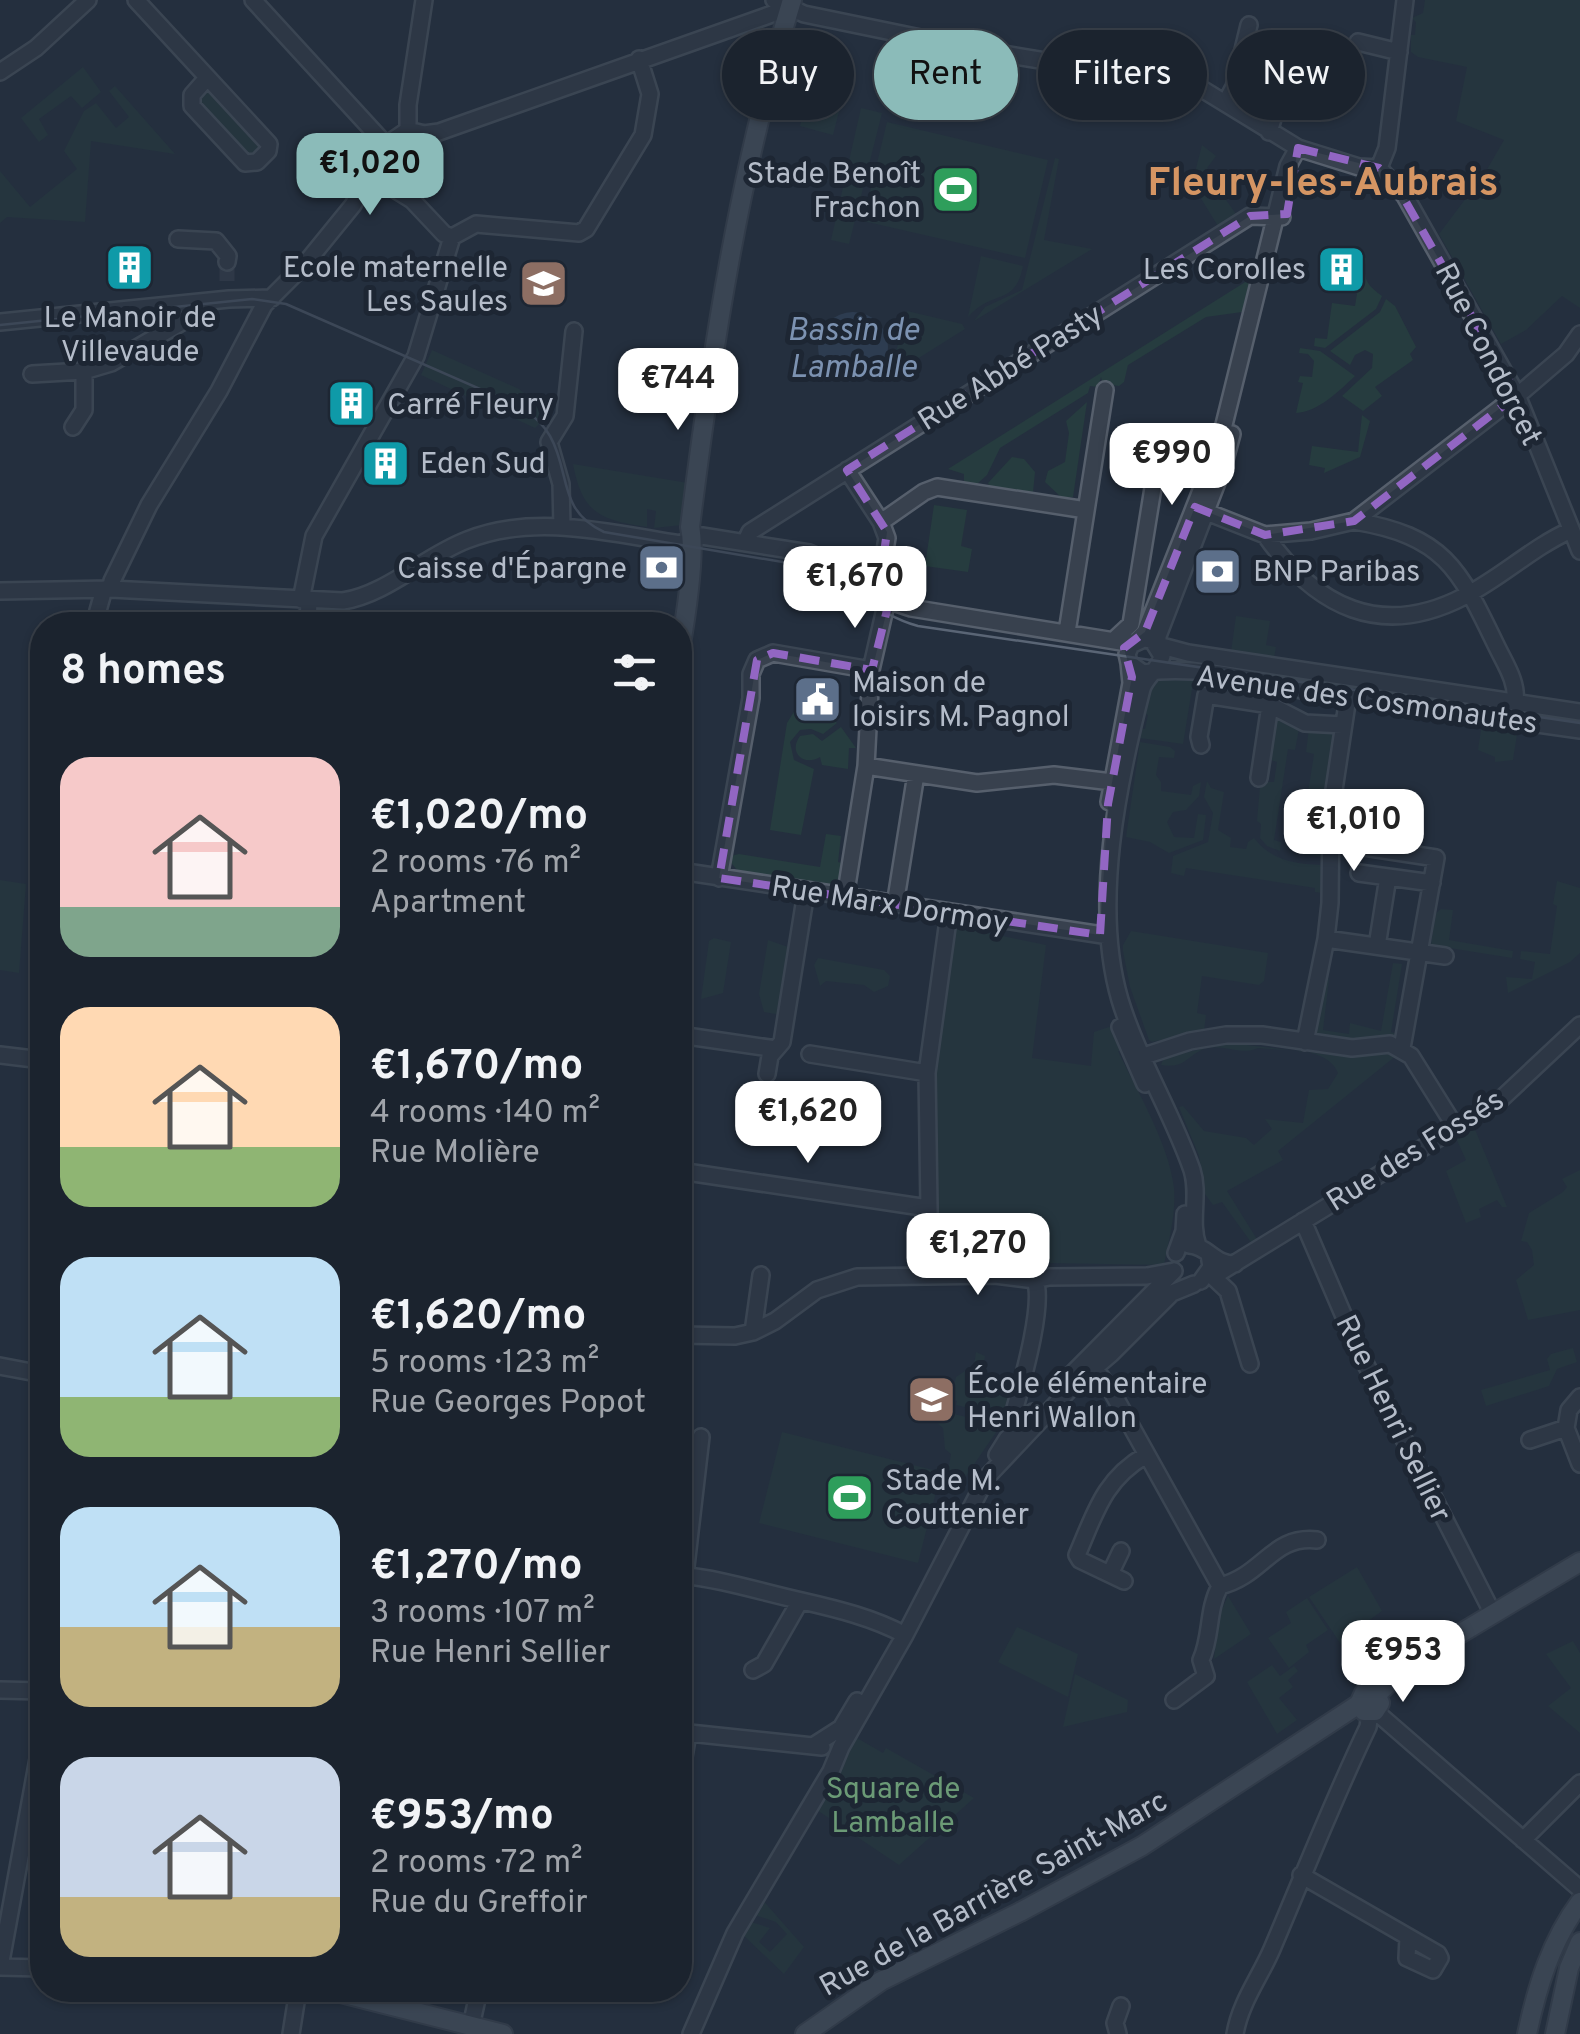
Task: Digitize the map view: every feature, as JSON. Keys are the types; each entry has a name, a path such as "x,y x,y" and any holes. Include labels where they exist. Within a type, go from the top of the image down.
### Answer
{"main road":[{"path":"693,540 690,527 708,395 741,204 785,3"},
{"path":"684,612 706,458 708,395"},
{"name":"Rue de la Barrière Saint-Marc","path":"805,2034 881,1981 1142,1846 1373,1712 1411,1663 1580,1562"},
{"path":"1527,2034 1547,1961 1580,1902"},
{"path":"1555,2034 1569,1968 1580,1942"},
{"path":"377,2002 503,2034"}],"street":[{"path":"0,72 36,48 88,0"},
{"path":"136,0 269,144 268,151 257,162 245,163 192,106 192,95 207,78"},
{"path":"254,0 386,145"},
{"path":"408,130 408,104 424,0"},
{"path":"99,612 149,505 204,418 268,302 341,220 386,145 408,130 439,132 785,3 980,50 1183,83 1226,102 1298,148 1359,167 1380,168 1387,148 1404,0"},
{"path":"1248,30 1249,24"},
{"path":"1365,44 1399,52"},
{"path":"307,612 314,536 416,356 452,237 476,224 579,233 586,229 643,134 650,94 639,59"},
{"path":"1269,132 1273,120"},
{"path":"1250,1364 1228,1291 1212,1275 1193,1233 1194,1177 1112,1003 1104,970 1103,864 1131,683 1128,651 1145,632 1218,465 1224,429 1282,216 1288,166 1298,148"},
{"name":"Rue Condorcet","path":"1380,168 1406,196 1517,395 1576,539"},
{"path":"370,174 412,200 444,234 452,237"},
{"name":"Rue Abbé Pasty","path":"745,542 750,532 1250,216 1282,216"},
{"path":"178,239 216,241 228,256 227,262"},
{"path":"227,281 229,300"},
{"path":"0,322 211,301 268,302"},
{"path":"32,374 84,372 111,363 201,311 211,301"},
{"path":"1200,509 1265,535 1311,531 1354,521 1517,395 1573,358 1580,334"},
{"path":"562,527 561,484 549,442 565,416 569,338"},
{"path":"74,427 84,410 84,372"},
{"path":"1066,632 1105,390"},
{"path":"1116,638 1132,624 1158,457 1218,465"},
{"path":"845,898 866,766 871,670 886,538 847,470"},
{"path":"880,522 924,492 938,488 1086,510"},
{"path":"1116,783 1142,689 1162,656 1158,645 1160,630 1200,509"},
{"path":"1354,521 1402,531 1448,562 1470,593 1515,685 1515,702"},
{"path":"0,591 108,589 328,602 360,596 438,553 490,532 526,526 562,527 745,542 820,556 882,597 930,612 1127,642 1149,640 1158,645"},
{"path":"1265,535 1313,590 1353,609 1391,614 1446,604 1576,539"},
{"name":"Avenue des Cosmonautes","path":"1158,645 1188,654 1580,712"},
{"path":"719,878 751,698 751,674 757,660 773,654 871,670"},
{"path":"1129,664 1140,672 1154,670"},
{"name":"Avenue des Cosmonautes","path":"1154,670 1208,674 1580,730"},
{"path":"1206,695 1208,674"},
{"name":"Avenue des Cosmonautes","path":"1201,746 1206,695 1270,704 1305,723 1343,726"},
{"path":"1305,1042 1326,939 1334,776 1348,697"},
{"name":"Avenue des Cosmonautes","path":"1258,778 1270,704"},
{"path":"866,766 977,783 1044,775 1116,783"},
{"path":"895,905 916,774"},
{"path":"1331,842 1436,858 1402,1048"},
{"name":"Rue Marx Dormoy","path":"692,873 1105,936"},
{"path":"1359,873 1432,883"},
{"path":"1377,946 1388,877"},
{"path":"767,1074 770,1056 782,1042 806,892"},
{"path":"930,1276 927,1073 949,914"},
{"path":"1326,939 1445,956"},
{"name":"Rue des Fossés","path":"1212,1275 1239,1263 1503,1098 1580,1024"},
{"path":"1139,1058 1226,1035 1262,1035 1352,1048 1383,1043 1402,1048 1416,1062 1456,1128"},
{"path":"692,1038 776,1049"},
{"path":"810,1054 927,1073"},
{"path":"0,1055 30,1059"},
{"path":"691,2034 735,1933 830,1773 982,1475 1174,1271 1184,1230 1184,1178 1139,1058"},
{"path":"692,1174 775,1191 928,1208"},
{"name":"Rue Henri Sellier","path":"1302,1221 1358,1349 1492,1612"},
{"path":"1176,1253 1186,1246 1203,1250 1223,1264 1239,1263"},
{"path":"692,1335 735,1336 754,1332 817,1290 866,1276 995,1275 1035,1280 1147,1276 1174,1271"},
{"path":"1174,1271 1182,1281 1194,1284"},
{"path":"754,1332 761,1275"},
{"path":"1023,1430 1095,1369 1175,1290 1212,1275"},
{"path":"1023,1430 1012,1419 1034,1321 1038,1289 1035,1280"},
{"path":"0,1366 30,1372"},
{"path":"1095,1369 1111,1390 1220,1586"},
{"path":"1578,1393 1566,1428 1580,1464"},
{"path":"1530,1440 1566,1428"},
{"path":"692,1502 700,1437"},
{"path":"1120,1551 1117,1578 1076,1556 1096,1505 1112,1484 1146,1455"},
{"path":"1220,1586 1233,1583 1263,1564 1276,1549 1297,1538 1317,1540"},
{"path":"692,1576 800,1601 902,1633"},
{"path":"1174,1700 1206,1676 1201,1660 1206,1649 1208,1617 1220,1586"},
{"path":"753,1670 764,1664 800,1601"},
{"path":"816,1744 841,1728 902,1633"},
{"path":"0,1690 30,1691"},
{"path":"1235,2034 1239,2014 1268,1959 1373,1712 1580,1890"},
{"path":"692,1734 841,1748"},
{"path":"1523,1840 1580,1783"},
{"path":"30,1802 0,1966 30,1967"},
{"path":"1301,1875 1408,1937"},
{"path":"291,2034 293,2002"},
{"path":"471,2026 477,2002"},
{"path":"1118,2034 1116,2023 1121,2006"}],"highlighted area":[{"path":"1298,148 1379,168 1395,183 1517,395 1354,521 1265,535 1195,507 1145,632 1124,648 1132,677 1108,804 1100,935 719,878 757,660 773,653 872,670 889,602 878,593 887,532 847,470 1250,216 1287,214"}],"green space":[{"path":"1425,0 1580,0 1580,308 1562,296 1526,330 1501,344 1439,234 1485,173 1504,140 1456,121 1467,67 1418,57 1411,52 1416,22 1412,18 1423,13"},
{"path":"83,67 101,92 82,108 71,96 39,119 48,135 39,142 21,118"},
{"path":"115,86 175,154 91,141 85,222 7,217 0,223 0,171 30,207 77,169 64,151 84,111 96,103 116,128 129,117 109,91"},
{"path":"205,87 211,88 263,146 263,151 247,159 198,106 197,96"},
{"path":"861,108 874,111 874,120 880,120 849,244 831,240"},
{"path":"802,120 837,120 833,135 800,126"},
{"name":"Stade Benoît Frachon","path":"887,122 1048,160 1025,258 863,221"},
{"path":"1202,145 1216,156 1207,168 1233,181 1224,197 1236,214 1218,226 1192,184"},
{"path":"1055,158 1059,159 1044,240 1092,249 974,321 985,307 1022,290"},
{"path":"981,256 1023,266 1008,293 977,308 968,317"},
{"path":"1363,257 1366,280 1382,296 1376,309 1325,348 1314,346 1315,338 1327,339 1332,303 1355,306"},
{"path":"1250,279 1242,312 1206,317 1128,365 1124,382 1119,386 1103,384 1101,377 1098,387 1090,386 1088,393 1000,448 987,475 977,484 964,483 964,474 948,469"},
{"path":"1386,299 1395,306 1416,347 1410,354 1413,360 1375,387 1382,396 1363,411 1342,396 1372,368 1373,354 1365,350 1355,355 1350,365 1330,351 1380,312"},
{"path":"907,311 962,324 965,329 898,371 893,363"},
{"path":"1300,348 1320,351 1355,376 1320,405 1296,413 1303,383 1298,382 1300,376 1312,377 1314,361 1308,354 1299,353"},
{"path":"432,350 519,389 550,413 535,428 421,375"},
{"path":"1087,402 1073,497 1061,497 1045,482 1048,471 1065,462 1069,433 1066,421"},
{"path":"1362,415 1370,421 1360,457 1324,473 1325,468 1309,465 1312,446 1358,452"},
{"path":"1012,457 1024,459 1035,472 1033,492 990,487 988,483"},
{"path":"573,464 688,483 682,525 654,528 656,511 647,509 647,527 605,517 588,504"},
{"path":"934,505 967,510 961,546 972,549 968,572 925,566"},
{"path":"1236,616 1270,621 1266,645 1276,647 1274,658 1231,652"},
{"path":"1168,678 1199,684 1193,683 1183,744 1140,738 1148,715 1144,714 1150,691"},
{"path":"1334,680 1580,716 1580,725 1337,689 1332,688"},
{"path":"795,710 823,711 837,723 823,734 800,730 790,742 794,760 814,769 801,835 770,830 787,723"},
{"path":"1278,711 1277,720 1291,726 1294,720 1300,724 1295,750 1288,749 1274,840 1281,842 1280,851 1260,838 1261,824 1257,821 1260,786 1274,782 1277,762 1268,759 1272,714"},
{"path":"1482,723 1518,728 1513,760 1495,762 1495,757 1478,750"},
{"path":"841,727 856,748 849,748 848,769 822,765 820,757 808,760 799,756 796,747 800,736 813,734 822,741"},
{"path":"1309,728 1334,732 1325,784 1322,857 1296,853 1292,848 1293,844 1300,844 1314,754 1306,752"},
{"path":"1140,742 1175,751 1174,758 1159,757 1156,775 1161,791 1191,795 1193,786 1201,782 1199,796 1186,810 1173,812 1167,822 1174,837 1194,838 1198,814 1206,815 1203,840 1169,853 1150,842 1126,837"},
{"path":"1207,781 1211,788 1224,792 1218,830 1231,838 1230,847 1246,849 1254,838 1284,859 1320,865 1323,893 1315,892 1315,888 1186,868 1184,876 1171,873 1173,856 1208,842 1213,813 1204,797"},
{"path":"826,834 841,836 838,862 845,867 840,867 841,880 834,885 737,870 729,860 739,854 820,867"},
{"path":"0,880 26,884 19,973 0,970"},
{"path":"1557,881 1580,888 1580,953 1570,962 1508,993 1506,977 1532,979 1535,962 1520,959 1521,951 1550,954"},
{"path":"1441,909 1453,910 1449,940 1513,951 1512,958 1431,945 1435,914"},
{"path":"954,926 1046,945 1032,1058 1091,1066 1094,1032 1112,1026 1122,1051 1118,1051 1151,1118 1171,1171 1174,1207 1164,1265 1045,1263 1044,1268 936,1267 935,1059"},
{"path":"1131,931 1268,953 1264,981 1259,985 1202,976 1197,1013 1206,1015 1204,1031 1152,1042 1130,987 1123,951"},
{"path":"714,938 731,942 723,993 701,999 709,941"},
{"path":"768,940 791,948 781,1015 764,1012 759,994"},
{"path":"818,958 884,970 890,976 888,986 874,992 864,985 826,981 820,986 814,965"},
{"path":"1393,963 1402,964 1391,1032 1397,1034 1395,1037 1348,1041 1316,1037 1325,979 1329,979 1323,1030 1349,1034 1350,1023 1381,1031"},
{"path":"1230,1043 1290,1050 1214,1047 1182,1063 1161,1065 1164,1057"},
{"path":"1304,1052 1350,1057 1381,1052 1397,1055 1278,1151 1283,1160 1227,1191 1258,1241 1253,1245 1222,1202 1213,1205 1205,1194 1199,1156 1179,1107 1183,1106 1204,1131 1246,1138 1254,1145 1272,1129 1265,1119 1303,1123 1309,1090 1328,1089 1338,1073 1325,1058"},
{"path":"827,1082 836,1095 828,1129 816,1140 808,1132 815,1108 808,1088"},
{"path":"760,1083 776,1086 775,1092 780,1093 778,1109 797,1112 799,1099 809,1106 804,1123 789,1140 752,1134"},
{"path":"1474,1127 1507,1207 1497,1200 1479,1209 1481,1217 1466,1223 1446,1171 1466,1160 1456,1138"},
{"path":"1580,1170 1580,1310 1528,1320 1516,1280 1534,1265 1532,1250 1527,1242 1521,1241 1529,1213 1563,1192 1567,1187 1562,1179"},
{"path":"1573,1348 1577,1362 1557,1369 1549,1386 1486,1406 1481,1390 1550,1370 1547,1359 1551,1354"},
{"path":"976,1352 985,1356 982,1373 1013,1382 1004,1416 956,1405 957,1401 945,1397 947,1387 954,1385 956,1377 974,1365"},
{"path":"945,1412 1001,1425 966,1476 940,1469 949,1465 951,1454 945,1449 943,1428 938,1424"},
{"name":"Stade M. Couttenier","path":"782,1432 941,1472 918,1563 759,1523"},
{"path":"1357,1567 1382,1611 1368,1621 1379,1636 1387,1632 1396,1645 1385,1652 1392,1665 1382,1672 1369,1649 1351,1659 1309,1597"},
{"path":"1228,1596 1251,1634 1214,1659 1218,1618"},
{"path":"1307,1598 1328,1630 1306,1645 1309,1652 1289,1668 1268,1638 1291,1623 1286,1612"},
{"path":"1017,1627 1078,1654 1068,1697 998,1662"},
{"path":"1573,1641 1580,1653 1580,1733 1548,1706 1571,1688 1546,1654"},
{"path":"1272,1665 1280,1676 1294,1666 1298,1671 1288,1680 1293,1687 1279,1698 1297,1720 1277,1734 1247,1682"},
{"path":"1075,1674 1128,1700 1127,1712 1063,1727"},
{"name":"Square de Lamballe","path":"857,1738 883,1753 886,1748 974,1798 899,1865 814,1808"},
{"path":"761,1898 804,1947 784,1974 741,1933 748,1921 770,1928 759,1942 770,1952 787,1934 776,1922 752,1914"}],"water":[{"name":"Bassin de Lamballe","path":"853,312 878,322 888,347 878,372 853,382 828,372 818,347 828,322"}],"tunnel":[{"path":"227,262 227,281"}],"tram line":[{"path":"0,325 252,299 286,304 521,407 550,436 567,490 579,513 604,532 806,566 889,614 918,626 1580,723"}],"place":[{"name":"Stade Benoît Frachon","path":"956,190"},
{"name":"Le Manoir de Villevaude","path":"130,268"},
{"name":"Les Corolles","path":"1341,269"},
{"name":"Ecole maternelle Les Saules","path":"543,284"},
{"name":"Carré Fleury","path":"352,404"},
{"name":"Eden Sud","path":"385,463"},
{"name":"Caisse d'Épargne","path":"662,568"},
{"name":"BNP Paribas","path":"1218,571"},
{"name":"Maison de loisirs M. Pagnol","path":"817,699"},
{"name":"École élémentaire Henri Wallon","path":"932,1400"},
{"name":"Stade M. Couttenier","path":"850,1497"}],"district":[{"name":"Fleury-les-Aubrais","path":"1323,181"}]}
